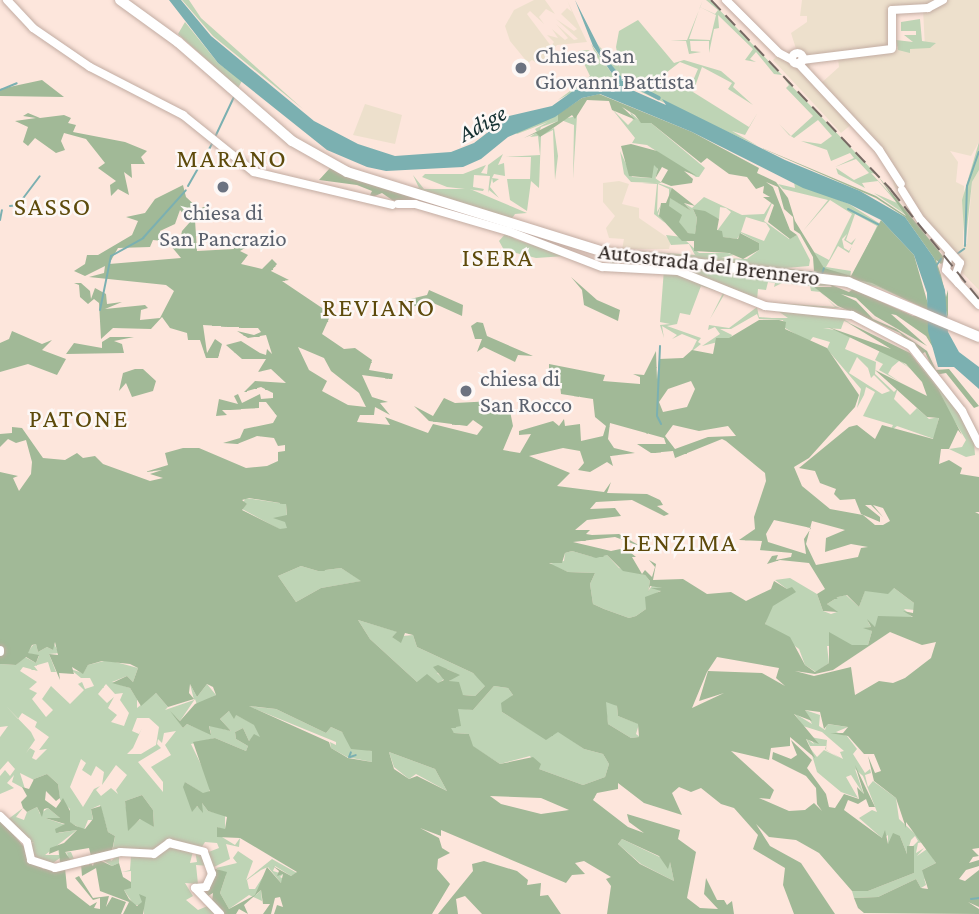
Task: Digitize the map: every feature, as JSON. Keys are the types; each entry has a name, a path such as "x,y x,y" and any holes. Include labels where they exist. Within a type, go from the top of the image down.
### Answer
{"highway":[{"name":"Autostrada del Brennero","path":"122,0 169,32 288,136 348,170 593,247 849,280 979,336"}],"main road":[{"path":"7,0 30,25 90,67 198,125 254,172 395,205 415,204 508,231 590,262 678,271 773,308 843,312 901,338 962,411 979,444"},
{"path":"725,0 745,19 800,59 834,103 879,150 900,186 950,257 960,265 952,272"},
{"path":"800,59 892,49 894,9 922,8 943,0"},
{"path":"950,257 952,272 958,283 979,305"},
{"path":"0,816 27,842 33,861 55,868 120,852 155,854 168,844 204,852 212,874 206,887 195,887 220,914"}],"shaded area":[{"path":"534,0 545,0 555,14 546,9 539,17 544,24 530,11 527,14 551,46 554,42 547,35 558,38 552,29 565,40 568,38 556,24 574,40 578,39 556,19 574,31 577,29 561,14 567,8 572,12 567,0 587,42 557,45 540,65 532,60 528,63 510,41 505,26 514,10"},
{"path":"802,0 979,0 979,142 971,156 950,151 958,162 956,182 964,186 963,245 967,244 972,182 979,170 979,290 948,258 894,186 889,166 852,124 841,133 773,60 780,53 797,52 791,33 807,22 807,16 800,16","holes":["923,9 925,48 896,48 894,14 899,10","838,58 839,67 819,85 809,75 810,59"]},
{"path":"365,104 402,115 395,144 353,135"},
{"path":"619,181 629,184 622,204 639,208 639,218 671,240 669,249 622,249 624,239 609,238 606,228 615,216 603,202 603,183"}],"green space":[{"path":"182,0 189,0 201,18 303,109 213,36"},
{"path":"706,0 710,0 782,75 774,74 756,52 750,59 756,62 745,60 753,49 718,15 719,28 714,29 709,53 709,41 690,41 691,51 701,52 689,54 686,41 670,41 687,40 699,11 689,39 710,40 716,15 700,7 715,14 718,10"},
{"path":"920,19 922,41 936,43 930,48 910,49 910,53 898,50 896,40 913,42 904,35 916,35 916,31 901,31 901,22"},
{"path":"638,20 674,63 684,60 721,71 735,83 733,87 753,105 728,89 732,83 702,67 693,92 749,127 758,112 745,135 732,131 758,146 626,85 597,44 618,66 617,55 621,72 616,47 619,31","holes":["680,62 698,69 689,90 662,76"]},
{"path":"185,22 218,63 242,81 238,88 178,34"},
{"path":"591,44 620,85 595,80 558,100 590,76 578,51 590,50 584,53 600,63"},
{"path":"783,77 876,174 871,173 898,202 906,215 874,193 897,203 878,181 862,183 865,188 838,174 836,168 854,180 869,173 856,159 835,167 854,158 850,153 831,161 827,150 801,141 821,144 832,136 818,120 794,138 789,135 779,124 791,136 813,116 786,88 789,85"},
{"path":"42,80 64,97 0,96 0,89"},
{"path":"599,94 692,132 759,168 757,173 776,182 788,198 795,221 824,268 851,276 881,220 914,255 930,311 872,283 814,271 813,257 800,234 794,230 793,217 784,209 778,187 766,182 773,187 790,230 797,235 790,239 768,222 774,205 763,197 770,197 763,193 764,186 756,189 747,177 729,174 707,158 701,163 651,123 641,123 635,115 622,107 636,120 612,110 609,101 587,100 575,119 572,115 540,137 536,133 524,138 558,121 558,114 582,98"},
{"path":"612,109 628,125 633,120 630,112 642,123 651,123 705,168 699,177 647,145 632,143 635,138"},
{"path":"28,113 40,118 64,115 71,118 68,123 76,125 73,132 125,142 147,151 141,157 145,164 131,164 132,178 124,172 129,195 118,189 111,196 110,185 116,181 98,168 105,163 86,139 64,133 61,141 65,150 56,153 35,138 28,146 23,142 28,127 15,121 36,118 23,116"},
{"path":"558,114 563,119 577,116 573,179 574,125 561,120 541,127 538,135 554,128 558,156 555,180 553,130 541,136 539,188 531,181 527,211 510,200 507,179 530,179 531,157 505,157 540,155 538,136 530,137 537,132 535,129 548,122 516,133"},
{"path":"979,142 979,170 972,182 965,247 962,200"},
{"path":"631,144 657,151 697,176 684,171 693,179 692,183 671,186 661,182 668,170 662,167 655,179 658,169 654,165 652,178 629,176 621,146"},
{"path":"757,146 876,196 906,216 878,176 946,260 941,264 936,260 946,297 948,290 948,319 934,258 905,217 876,198"},
{"path":"632,148 651,156 657,167 656,159 658,171 655,178 662,183 631,182 624,174 620,151 632,177 652,178 632,168 632,156 648,164 644,172 652,166 631,152"},
{"path":"503,154 498,165 504,163 505,176 494,174 490,187 499,198 489,190 488,193 490,176 474,175 473,187 484,189 483,191 447,187 422,177 425,174 463,174 486,165 481,173 487,174 488,165"},
{"path":"330,168 515,228 515,231 392,200 382,193 368,199 372,191 357,185 319,180"},
{"path":"413,175 424,189 470,189 527,213 515,214 510,221 410,187 419,188"},
{"path":"655,182 672,188 671,198 691,211 684,203 692,208 704,197 742,215 764,214 772,203 764,221 789,239 797,235 810,260 809,266 786,268 813,272 824,269 814,252 829,260 852,214 830,200 803,231 828,200 783,189 778,184 795,188 794,182 849,204 882,225 865,251 877,226 855,214 846,240 851,243 856,238 852,245 844,240 847,234 842,239 844,248 849,251 852,246 849,253 838,246 826,267 851,271 850,278 865,277 926,309 878,287 842,278 608,249 695,255 689,244 671,245 666,235 682,237 699,253 734,255 721,258 747,259 759,250 759,243 741,233 737,239 722,237 717,231 731,212 726,208 720,207 719,219 693,209 697,218 695,235 688,233 669,216 669,189 658,184 657,212 661,205 658,214 665,223 654,214 657,184 642,183","holes":["746,217 766,223 770,229 764,241 741,232"]},
{"path":"183,185 186,197 199,209 206,206 195,220 197,251 234,249 233,244 242,244 245,248 240,251 248,255 241,264 262,269 272,259 277,264 271,271 289,280 282,281 331,314 322,334 344,349 355,348 372,360 369,370 393,374 392,379 362,375 372,397 388,402 380,403 390,415 375,407 374,415 360,415 357,422 390,425 385,417 428,433 433,424 477,435 483,427 473,420 467,426 429,421 414,406 433,416 444,398 455,403 493,401 510,411 513,426 503,450 520,453 531,434 519,435 519,431 553,421 559,426 564,419 565,426 580,424 581,441 603,436 606,426 595,417 593,399 561,394 559,374 549,371 549,364 605,375 603,381 640,384 640,377 633,374 644,375 656,351 657,380 659,359 683,358 692,350 713,354 716,338 729,338 759,320 779,320 786,322 785,329 827,348 859,395 855,407 809,458 794,467 802,486 830,509 863,515 875,525 883,525 890,521 883,508 873,505 883,517 871,505 865,505 880,517 880,522 861,514 855,499 840,500 834,494 836,489 820,483 815,471 799,468 849,427 857,425 875,439 882,425 933,439 939,418 927,417 875,370 927,396 922,382 906,364 828,327 891,349 845,321 910,353 938,389 962,435 958,430 949,449 941,449 939,464 949,460 962,468 960,474 979,477 979,512 975,512 979,514 979,848 972,849 979,856 973,857 969,863 979,860 979,866 966,870 959,879 965,881 979,870 979,907 968,902 979,909 979,914 864,913 858,908 854,898 878,897 916,879 921,888 928,889 922,870 936,863 906,822 906,828 896,798 874,781 868,756 875,773 881,771 874,754 864,754 848,736 830,733 843,733 848,727 828,724 824,729 820,712 805,710 812,721 794,714 819,744 806,739 815,758 790,737 790,746 771,748 769,760 731,751 774,790 770,799 759,798 789,811 805,810 814,803 822,811 817,804 816,788 806,776 772,759 773,752 791,759 797,755 791,740 812,760 807,768 826,794 829,807 835,808 844,794 859,799 857,787 864,794 855,765 875,807 869,807 866,799 858,804 848,800 844,810 882,838 885,830 888,844 893,833 900,836 907,854 907,846 914,846 914,873 868,891 852,891 819,853 796,840 769,837 756,824 770,846 801,863 835,914 794,914 783,885 785,868 753,849 758,835 734,808 721,804 701,788 691,792 679,787 672,793 682,815 644,803 618,783 618,789 597,793 593,800 628,827 644,833 629,822 627,814 680,830 678,839 696,852 687,898 700,908 718,909 704,894 706,878 717,900 724,900 727,905 732,901 734,914 607,914 611,886 606,879 611,877 584,861 575,863 585,874 572,875 566,883 441,830 441,836 420,828 439,838 442,848 450,853 438,859 437,869 450,884 432,914 274,914 277,905 283,907 280,897 275,898 271,914 263,914 270,904 263,904 261,890 244,905 248,914 239,909 236,914 223,914 212,901 213,893 208,896 202,891 212,868 227,872 220,893 229,909 255,895 267,867 281,883 283,874 277,876 279,871 273,866 291,876 297,872 240,838 217,837 217,827 225,829 227,817 208,811 202,803 203,813 197,806 192,812 183,787 185,782 203,793 210,791 193,742 215,738 246,751 248,746 236,739 235,732 243,728 249,741 254,734 260,737 254,725 236,715 234,719 229,711 220,719 231,731 209,726 211,735 187,724 183,728 170,711 180,721 195,704 216,695 213,687 207,684 197,697 190,684 189,693 194,699 168,707 156,693 141,706 130,688 112,683 127,676 133,682 138,668 130,664 102,661 88,665 83,674 72,667 74,674 59,673 60,680 49,654 58,655 55,642 53,650 47,647 38,652 36,644 32,645 28,653 39,655 36,663 26,657 16,665 0,664 0,472 18,476 13,478 19,491 31,474 32,462 26,440 16,443 8,439 0,447 0,434 12,433 12,427 22,428 43,458 65,460 77,453 83,458 95,456 103,464 150,481 163,478 150,474 162,470 145,472 168,465 165,453 183,448 199,448 246,468 267,466 278,461 278,452 285,451 285,445 278,446 274,438 257,436 237,444 223,443 240,438 244,429 273,423 277,416 266,402 259,402 259,408 222,410 227,415 216,416 219,399 238,404 234,396 238,394 242,403 260,394 261,399 273,398 273,393 261,387 244,392 255,381 286,383 271,369 258,372 266,359 242,359 226,345 241,341 260,353 266,355 267,349 272,354 266,335 248,338 237,331 254,335 261,332 258,328 203,325 207,353 215,339 222,344 218,358 206,358 200,340 188,340 187,333 170,328 162,317 151,329 113,328 101,339 99,303 94,299 88,304 80,297 79,285 74,283 81,283 90,291 91,299 95,288 106,294 107,304 122,302 105,309 145,305 148,308 141,310 140,320 160,318 174,291 166,285 89,277 104,273 105,266 85,276 74,271 85,264 87,255 98,255 132,235 138,221 126,217 145,213 155,199","holes":["180,210 190,222 182,231 179,245 171,246 181,258 109,264 118,248 150,247 153,240 163,241 160,231 175,224","298,347 324,358 331,371 359,393 366,407 348,405 322,391 327,381 309,370","691,381 695,389 687,407 663,412 659,402 668,389","610,423 664,438 666,444 637,444 651,453 673,451 675,458 722,439 726,441 765,473 766,481 754,517 755,529 739,540 762,541 760,550 792,553 791,557 776,560 778,555 772,556 767,564 780,560 809,563 825,589 817,594 823,611 838,612 827,604 838,597 847,595 859,607 865,591 888,594 894,588 914,603 913,613 903,611 913,617 878,616 875,627 867,619 871,627 863,628 872,631 868,645 852,645 829,632 829,663 815,672 805,665 790,637 765,624 773,606 796,592 792,587 787,589 774,581 771,589 746,601 731,592 707,594 683,579 653,580 656,564 649,560 655,567 652,577 645,570 642,574 632,557 636,557 625,548 611,551 573,542 615,537 642,547 619,534 592,535 586,534 590,530 575,530 587,520 621,516 615,508 590,509 596,502 632,500 664,516 669,514 657,506 663,505 660,500 647,494 607,493 611,482 604,492 557,486 570,473 529,456 563,448 580,451 584,463 578,470 590,472 607,462 613,466 610,456 635,453 614,448 608,439","673,425 699,431 728,426 736,436 708,437 675,449 665,436","249,498 286,504 287,515 273,518 285,522 287,528 280,529 242,510 247,504 242,500","774,520 810,528 812,521 845,530 826,538 825,552 851,544 868,547 861,548 858,557 816,565 806,544 810,530 804,539 806,554 768,542 766,534","572,551 596,558 607,555 623,571 645,575 650,581 648,592 650,586 662,588 651,588 661,591 645,597 646,609 629,618 593,604 590,584 595,573 568,572 549,563 562,563 565,553","301,566 318,571 341,568 361,581 321,588 296,602 278,576","358,620 397,632 392,637 401,643 405,633 413,635 417,647 473,673 485,686 475,696 463,695 459,682 449,681 460,675 438,665 433,667 444,680 438,683 427,674 417,682 370,639","890,632 922,645 936,642 931,658 905,678 893,683 879,681 855,695 851,667 814,676 795,671 815,674 833,670","717,657 779,668 776,678 785,686 762,673 708,671 699,701 724,693 692,708 707,672","494,686 508,688 513,695 501,703 502,712 546,740 558,732 584,749 603,754 609,764 605,777 583,785 539,769 541,764 533,757 500,764 473,746 469,734 454,733 451,728 461,726 458,709 473,710","606,702 617,706 618,716 638,724 639,737 631,738 608,724","249,706 276,709 326,733 331,727 342,732 351,749 372,751 372,762 348,758 331,748 329,742","389,752 435,769 447,791 417,776 409,779 394,769","490,796 541,798 569,810 541,814 501,804","622,839 659,856 668,869 670,862 674,881 640,864 618,844"]},
{"path":"672,188 695,206 684,203 691,211 670,198 669,206 682,215 679,222 688,233 695,234 697,218 693,209 705,211 719,219 717,230 722,231 723,237 738,239 740,233 759,243 759,250 743,259 729,253 694,251 694,241 682,241 659,216 661,203 666,203"},
{"path":"506,233 515,239 565,256 536,258 504,250 499,241"},
{"path":"608,256 616,264 666,262 852,285 814,286 820,292 811,291 810,286 782,283 774,287 775,283 768,282 766,290 758,289 757,300 761,302 835,307 827,298 840,308 769,306 681,271 648,264 611,265"},
{"path":"664,269 688,275 725,293 710,319 723,293 701,286 690,315 680,313 677,324 667,326 701,338 698,342 701,344 691,352 697,340 682,334 672,339 677,335 662,326 664,338 660,325 670,324 660,322"},
{"path":"571,277 597,300 620,310 618,321 584,305 582,290"},
{"path":"829,284 849,292 853,289 913,316 929,316 935,351 926,336 896,315 891,314 927,346 875,316 856,298 841,294 856,301 873,319 896,329 927,351 936,370 949,369 979,406 974,408 946,373 935,375 925,352 919,356 900,333 838,306 814,287 832,287"},
{"path":"429,290 463,305 462,316 431,302 411,307 398,302 427,295"},
{"path":"757,307 759,317 772,318 788,318 775,309 848,314 845,320 851,323 844,321 841,329 823,328 835,330 893,355 911,369 899,361 892,367 888,374 900,382 879,370 883,364 875,360 880,350 850,337 845,349 876,362 875,374 894,392 898,388 894,399 910,415 917,408 929,419 939,417 934,439 897,426 893,429 909,448 900,454 893,454 895,435 891,429 893,425 863,416 875,392 866,387 857,408 861,389 827,349 830,342 813,337 809,342 785,328 783,320 759,319 757,314 731,329 720,329 732,335 730,339 702,346 720,334 715,327 708,330 709,325 729,328","holes":["857,357 868,368 871,378 874,375 890,391 882,394 849,373"]},
{"path":"477,322 483,323 487,336 533,356 518,355 515,362 484,347 477,352 482,339 475,339 471,326"},
{"path":"12,331 42,344 52,340 42,350 66,359 57,375 28,364 0,372 0,343 9,339"},
{"path":"110,337 134,337 114,341 122,344 124,353 66,354 74,343 102,348 102,342"},
{"path":"911,350 951,398 974,442 975,455 966,457 949,449 962,447 966,440"},
{"path":"143,369 156,381 153,391 132,397 126,383 119,391 123,373"},
{"path":"245,498 286,504 288,529 281,530 242,509 247,504 243,505"},
{"path":"572,551 593,557 607,555 619,568 645,575 650,581 648,591 652,586 665,588 648,598 646,609 636,616 629,618 604,609 593,604 590,584 595,573 568,572 548,564 564,561 565,553"},
{"path":"301,566 318,571 341,568 362,581 321,588 296,602 278,576"},
{"path":"790,578 817,594 823,611 831,614 837,612 827,604 838,597 846,595 859,607 865,590 894,588 914,603 915,610 904,609 913,618 896,617 876,628 868,622 871,627 866,628 872,631 868,645 827,646 829,663 816,672 805,665 799,649 765,624 770,609 787,589 775,580"},
{"path":"358,620 398,632 392,637 413,635 417,647 473,673 486,685 475,696 463,695 449,682 455,673 447,669 437,673 444,679 439,683 417,682 370,639"},
{"path":"53,642 59,653 49,654 56,672 51,672 48,662 34,666 38,671 23,667 20,671 37,682 29,689 37,693 32,699 46,717 53,710 42,699 51,686 70,704 84,690 78,684 82,682 85,689 94,686 90,678 81,678 70,669 83,673 88,665 108,660 138,668 133,682 127,676 112,682 130,688 137,699 137,708 156,693 168,707 165,710 194,700 190,684 197,697 207,684 216,695 197,705 195,699 180,721 175,716 183,728 187,724 211,734 209,725 231,731 220,719 229,711 255,725 261,738 254,735 249,741 243,728 235,732 236,739 248,746 246,751 215,738 191,744 211,785 209,793 202,793 185,782 192,811 196,806 201,809 202,803 208,811 225,815 225,830 217,827 217,834 235,845 240,838 239,847 226,844 230,859 214,867 206,853 219,848 217,843 205,842 200,850 188,849 193,851 190,863 197,862 195,851 201,852 210,866 196,865 198,884 185,883 193,896 186,900 198,910 210,905 206,898 220,914 144,914 143,905 134,905 124,890 131,885 131,871 122,872 130,870 131,856 119,854 119,863 112,866 101,859 110,857 111,861 120,853 154,855 168,844 186,848 168,843 153,854 120,851 112,854 115,836 108,832 100,805 91,809 93,820 88,820 84,830 69,822 70,809 60,800 58,784 47,774 34,779 35,783 30,789 34,780 20,773 25,789 12,782 14,775 7,783 14,788 0,794 0,776 5,770 10,776 15,769 8,761 0,770 0,737 8,726 0,727 0,664 16,665 25,657 36,663 39,656 27,653 36,644 38,652 47,647 53,650","holes":["106,684 115,694 123,693 120,700 129,713 124,726 111,722 117,715 108,708 114,697 107,703 98,694","22,713 37,722 35,727 49,737 39,750 47,749 36,760 32,758 35,751 30,748 26,753 35,740 18,719","137,718 149,718 159,727 156,745 141,754 127,754 133,748 142,728 139,734 132,731","176,731 165,745 171,755 151,767 163,782 163,792 138,762 161,748 157,744 158,739 162,743 164,733","81,759 86,763 82,770 91,776 96,766 104,772 102,785 116,765 127,775 116,790 118,794 111,788 101,796 96,790 100,786 94,789 83,807 70,787","142,795 153,810 154,827 142,818 129,828 125,801"]},
{"path":"494,686 508,688 513,695 502,712 546,739 558,731 584,749 603,754 609,764 605,777 583,785 539,769 530,756 500,764 472,746 469,734 454,733 450,729 458,708 473,710"},
{"path":"609,701 617,706 618,716 639,724 636,734 640,737 631,738 608,724 605,702"},
{"path":"248,706 276,709 326,733 331,727 342,732 353,747 372,751 372,762 347,757 331,748 330,742 336,745 336,742"},
{"path":"805,710 820,715 819,726 825,730 827,724 848,727 836,732 847,736 857,749 853,754 865,773 870,769 871,773 865,775 868,787 873,781 896,798 899,819 924,842 918,843 916,853 924,848 917,856 927,849 936,863 922,870 926,873 928,885 924,878 926,885 921,888 916,879 878,897 854,898 852,891 868,891 914,873 911,848 918,841 915,836 911,840 907,854 900,836 888,844 888,835 883,839 859,818 872,810 877,812 863,776 855,769 864,795 851,775 846,777 858,798 841,792 817,772 810,748 817,757 824,750 843,759 840,752 844,751 822,732 803,726 794,713 812,724"},
{"path":"810,737 827,740 826,750 826,746 810,746 806,738 814,744"},
{"path":"389,752 435,769 447,791 416,774 409,779 394,767"},
{"path":"47,774 58,784 60,798 56,801 46,791 45,800 56,808 63,798 70,811 70,822 76,826 85,829 93,819 91,809 101,806 108,832 115,836 112,851 91,856 89,848 65,852 71,861 60,863 59,850 49,854 50,848 64,843 77,830 56,833 55,829 65,824 45,818 60,818 48,808 44,809 42,817 37,807 27,812 23,808 21,802 27,796 22,787 29,789 34,779"},
{"path":"142,795 153,810 154,827 140,819 128,831 125,801"},
{"path":"37,807 40,814 48,808 60,818 45,818 66,825 58,833 77,830 45,855 59,855 58,848 60,853 71,852 74,859 69,863 67,853 53,863 61,867 33,861 30,844 34,842 29,843 7,820 23,808 16,817 24,820 27,812"},
{"path":"0,819 43,869 65,868 67,888 90,906 97,902 94,908 100,909 100,898 93,900 75,878 79,876 93,898 109,896 106,907 112,897 126,902 121,914 0,914"},
{"path":"622,839 670,862 674,881 641,864 618,844"},
{"path":"238,851 253,861 246,880 272,859 297,873 291,876 275,866 273,871 283,874 280,877 286,880 281,883 268,867 261,870 247,880 249,889 255,889 264,875 256,895 261,890 262,901 249,895 229,909 220,893 226,875 216,868 237,863 233,858"},
{"path":"95,858 112,866 119,863 123,877 131,882 131,888 124,890 129,899 137,906 142,902 139,894 146,897 143,914 123,914 129,902 100,891 96,868 82,876 81,864 89,865 89,860 93,866"},
{"path":"484,861 517,871 528,880 527,885 541,883 540,896 548,895 561,914 482,914 465,896 456,899 458,914 438,914 473,871 472,864"}],"water":[{"path":"169,0 181,0 211,36 314,121 358,144 395,156 451,152 474,143 509,116 552,106 587,81 620,85 593,46 575,0 602,53 632,90 666,105 662,99 785,160 860,191 905,217 934,258 945,290 948,332 959,352 979,367 979,389 954,367 938,367 928,331 927,293 914,255 881,220 849,204 803,188 692,132 600,94 582,98 555,117 508,137 481,159 463,167 386,171 367,167 327,150 218,63"}],"waterway":[{"path":"0,90 17,83"},
{"path":"642,89 659,98"},
{"path":"216,135 234,97"},
{"path":"188,186 213,142"},
{"path":"965,246 967,186 979,152"},
{"path":"10,206 18,205 40,176"},
{"path":"100,310 111,256 143,238 186,190"},
{"path":"848,209 878,224"},
{"path":"0,220 2,210"},
{"path":"957,254 964,249"},
{"path":"936,266 941,259"},
{"path":"808,272 822,274 824,268"},
{"path":"657,415 660,346"},
{"path":"657,416 661,424"},
{"path":"349,757 351,752"},
{"path":"350,757 356,755"},
{"path":"971,899 979,898"}],"railway":[{"path":"711,0 891,190 979,299"}],"place":[{"name":"Chiesa San Giovanni Battista","path":"521,68"},
{"name":"chiesa di San Pancrazio","path":"223,187"},
{"name":"chiesa di San Rocco","path":"466,391"}],"district":[{"name":"MARANO","path":"232,159"},
{"name":"SASSO","path":"53,207"},
{"name":"ISERA","path":"498,258"},
{"name":"REVIANO","path":"379,308"},
{"name":"PATONE","path":"79,419"},
{"name":"LENZIMA","path":"680,543"}],"water label":[{"name":"Adige","path":"482,123"}]}
